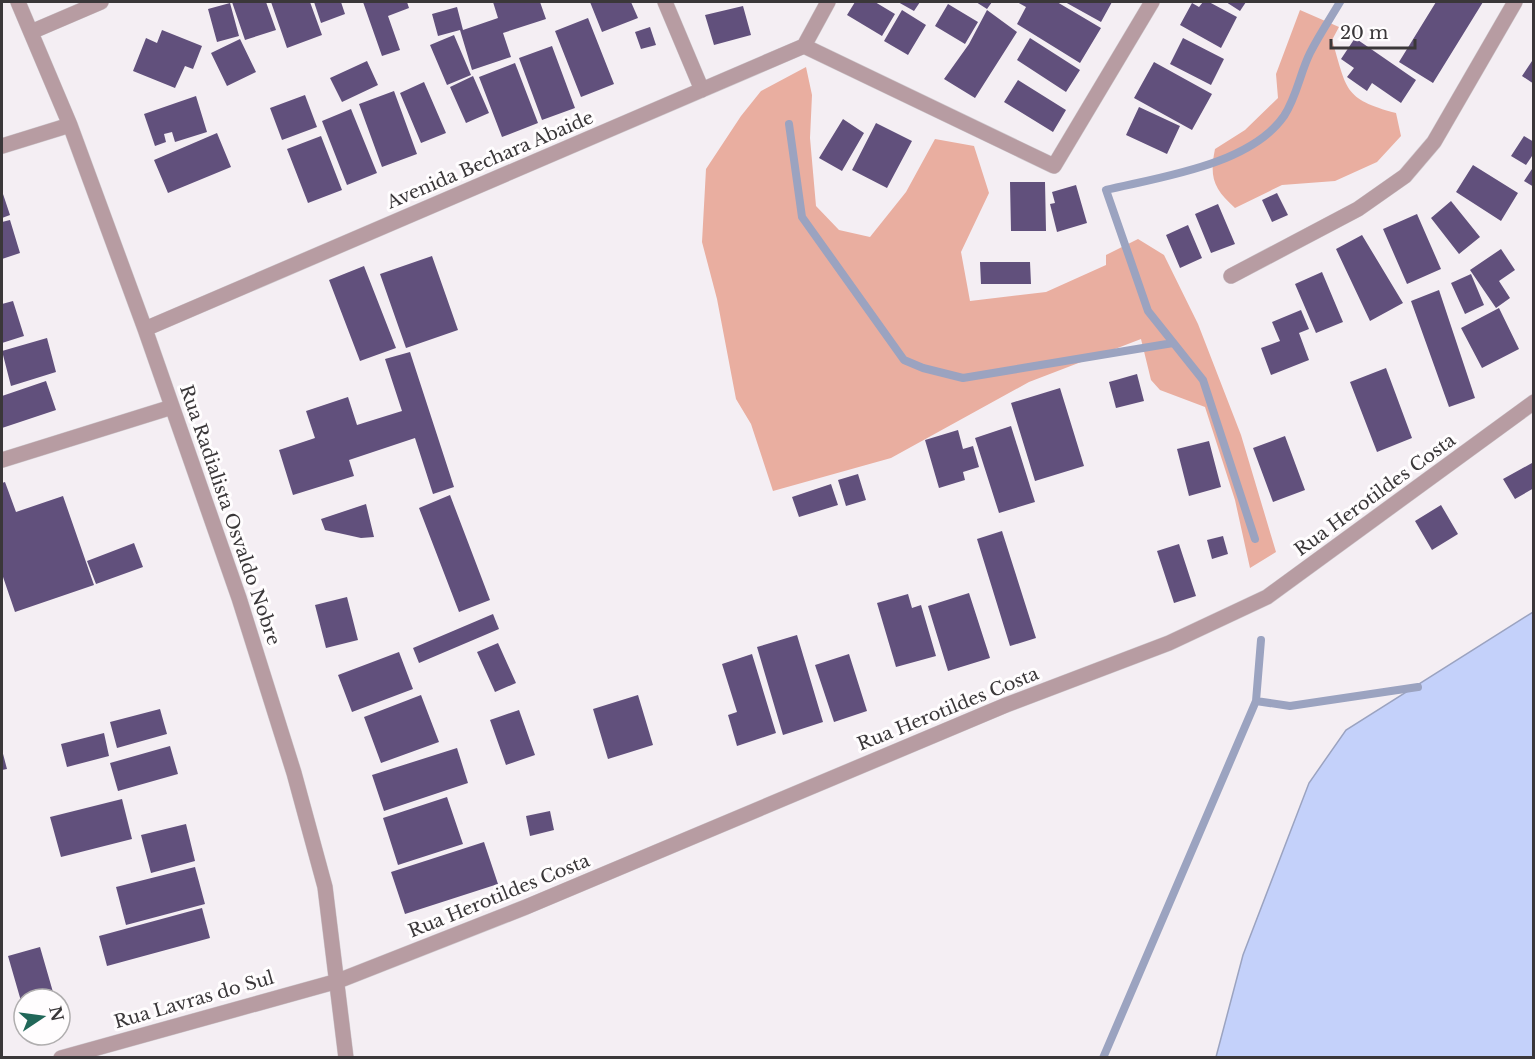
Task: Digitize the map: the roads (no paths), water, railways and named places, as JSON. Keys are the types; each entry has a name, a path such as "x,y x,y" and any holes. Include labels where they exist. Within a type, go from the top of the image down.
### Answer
{"street":[{"name":"Rua Radialista Osvaldo Nobre","path":"18,2 70,124 145,329 239,597 294,773 325,887 346,1058"},
{"path":"32,32 101,2"},
{"path":"665,2 702,90"},
{"path":"828,2 804,46 1054,166 1152,2"},
{"path":"1231,276 1358,209 1405,176 1434,142 1515,2"},
{"name":"Avenida Bechara Abaide","path":"145,329 804,46"},
{"path":"2,146 70,124"},
{"name":"Rua Herotildes Costa","path":"338,981 526,907 1006,705 1169,643 1267,597 1533,402"},
{"path":"2,460 172,407"},
{"name":"Rua Lavras do Sul","path":"61,1058 338,981"}],"water":[{"path":"1533,612 1533,1057 1216,1057 1243,955 1309,783 1346,730"}],"waterway":[{"path":"1255,539 1203,380 1148,311 1106,190 1202,167 1227,158 1269,133 1284,116 1310,53 1340,2"},
{"path":"789,124 802,217 904,360 923,368 963,378 1173,343"},
{"path":"1103,1058 1256,701 1261,640"},
{"path":"1256,701 1290,706 1418,687"}]}
